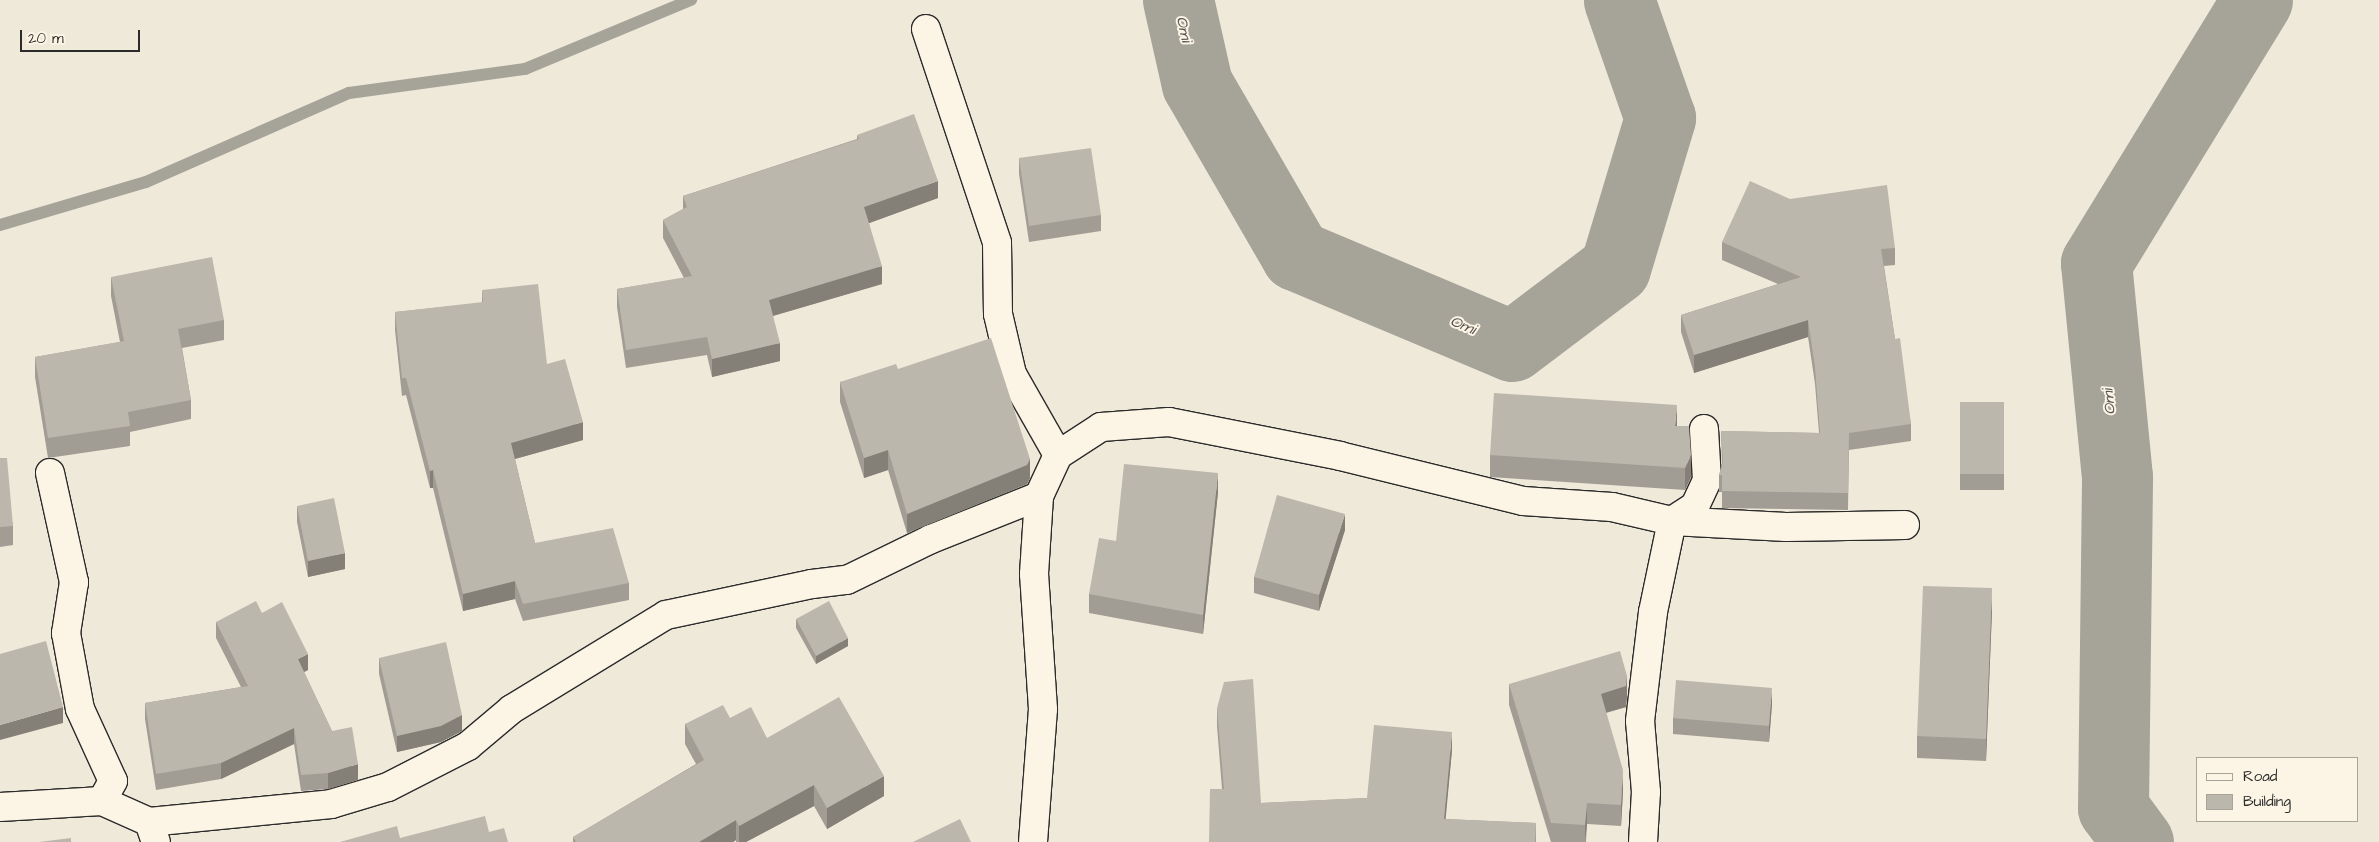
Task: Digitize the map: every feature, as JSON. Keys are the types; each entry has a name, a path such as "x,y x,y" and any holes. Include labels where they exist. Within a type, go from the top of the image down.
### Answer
{"street":[{"path":"926,28 997,243 998,314 1012,374 1058,455"},
{"path":"1033,842 1043,709 1034,574 1039,496 1058,455 1101,427 1168,422 1340,456 1523,501 1612,507 1672,521 1786,527 1905,525"},
{"path":"1643,842 1646,792 1640,722 1654,612 1672,521 1695,506 1707,480 1704,429"},
{"path":"50,473 74,582 66,633 80,709 113,781 102,802"},
{"path":"0,808 102,802 152,832 330,804 388,787 468,746 512,709 666,615 812,584 847,580 932,539 1039,496"}],"building":[{"path":"914,114 938,181 864,207 882,266 769,300 780,343 712,359 707,337 626,350 617,289 692,276 663,220 687,207 683,196 859,139 857,135"},
{"path":"1091,148 1101,215 1029,226 1019,158"},
{"path":"1750,181 1790,199 1887,185 1895,248 1881,249 1895,339 1900,338 1911,424 1849,433 1848,493 1722,491 1722,475 1719,475 1723,462 1721,431 1820,433 1815,367 1808,320 1694,355 1681,315 1801,277 1722,242"},
{"path":"212,257 224,320 178,329 191,400 128,412 130,426 48,438 35,357 124,341 111,277"},
{"path":"538,284 547,364 565,359 583,422 511,443 535,543 613,528 629,583 523,604 515,581 463,594 433,470 430,471 406,378 402,378 395,312 483,302 482,290"},
{"path":"991,338 1030,459 1027,465 907,514 888,450 864,458 840,382 896,364 898,369"},
{"path":"1494,393 1677,405 1675,426 1689,426 1691,455 1685,468 1490,455"},
{"path":"1960,402 2004,402 2004,474 1960,474"},
{"path":"0,458 7,458 13,526 0,527"},
{"path":"1124,464 1218,473 1203,615 1089,594 1099,538 1116,541"},
{"path":"1277,495 1345,514 1319,595 1254,577"},
{"path":"334,498 345,553 308,561 297,506"},
{"path":"1923,586 1992,588 1986,739 1917,736"},
{"path":"256,601 262,613 282,602 308,654 298,659 332,731 352,727 358,764 328,773 301,775 294,728 221,763 156,774 145,703 248,686 216,622"},
{"path":"829,601 848,638 816,656 796,619"},
{"path":"46,641 63,707 0,725 0,654"},
{"path":"446,642 462,715 441,726 397,736 379,658"},
{"path":"1620,651 1627,676 1626,686 1601,694 1623,770 1621,805 1587,803 1585,825 1551,823 1509,684"},
{"path":"1253,679 1261,803 1367,798 1374,725 1452,732 1444,819 1536,823 1535,842 1209,842 1210,789 1224,789 1217,708 1224,682"},
{"path":"1676,680 1772,688 1769,726 1673,718"},
{"path":"839,697 884,776 827,808 814,785 739,826 736,820 699,842 576,842 573,837 704,760 685,724 723,705 730,718 751,707 767,738"},
{"path":"485,816 489,832 504,828 508,842 340,842 397,826 400,838"},
{"path":"960,819 971,842 913,842"},
{"path":"71,838 71,842 39,842"}],"waterway":[{"path":"0,225 146,182 349,93 525,69 691,0"},
{"name":"Omi","path":"1178,0 1197,84 1296,255 1512,346 1615,268 1660,118 1619,0"},
{"name":"Omi","path":"2138,842 2113,808 2117,477 2096,263 2257,0"}]}
